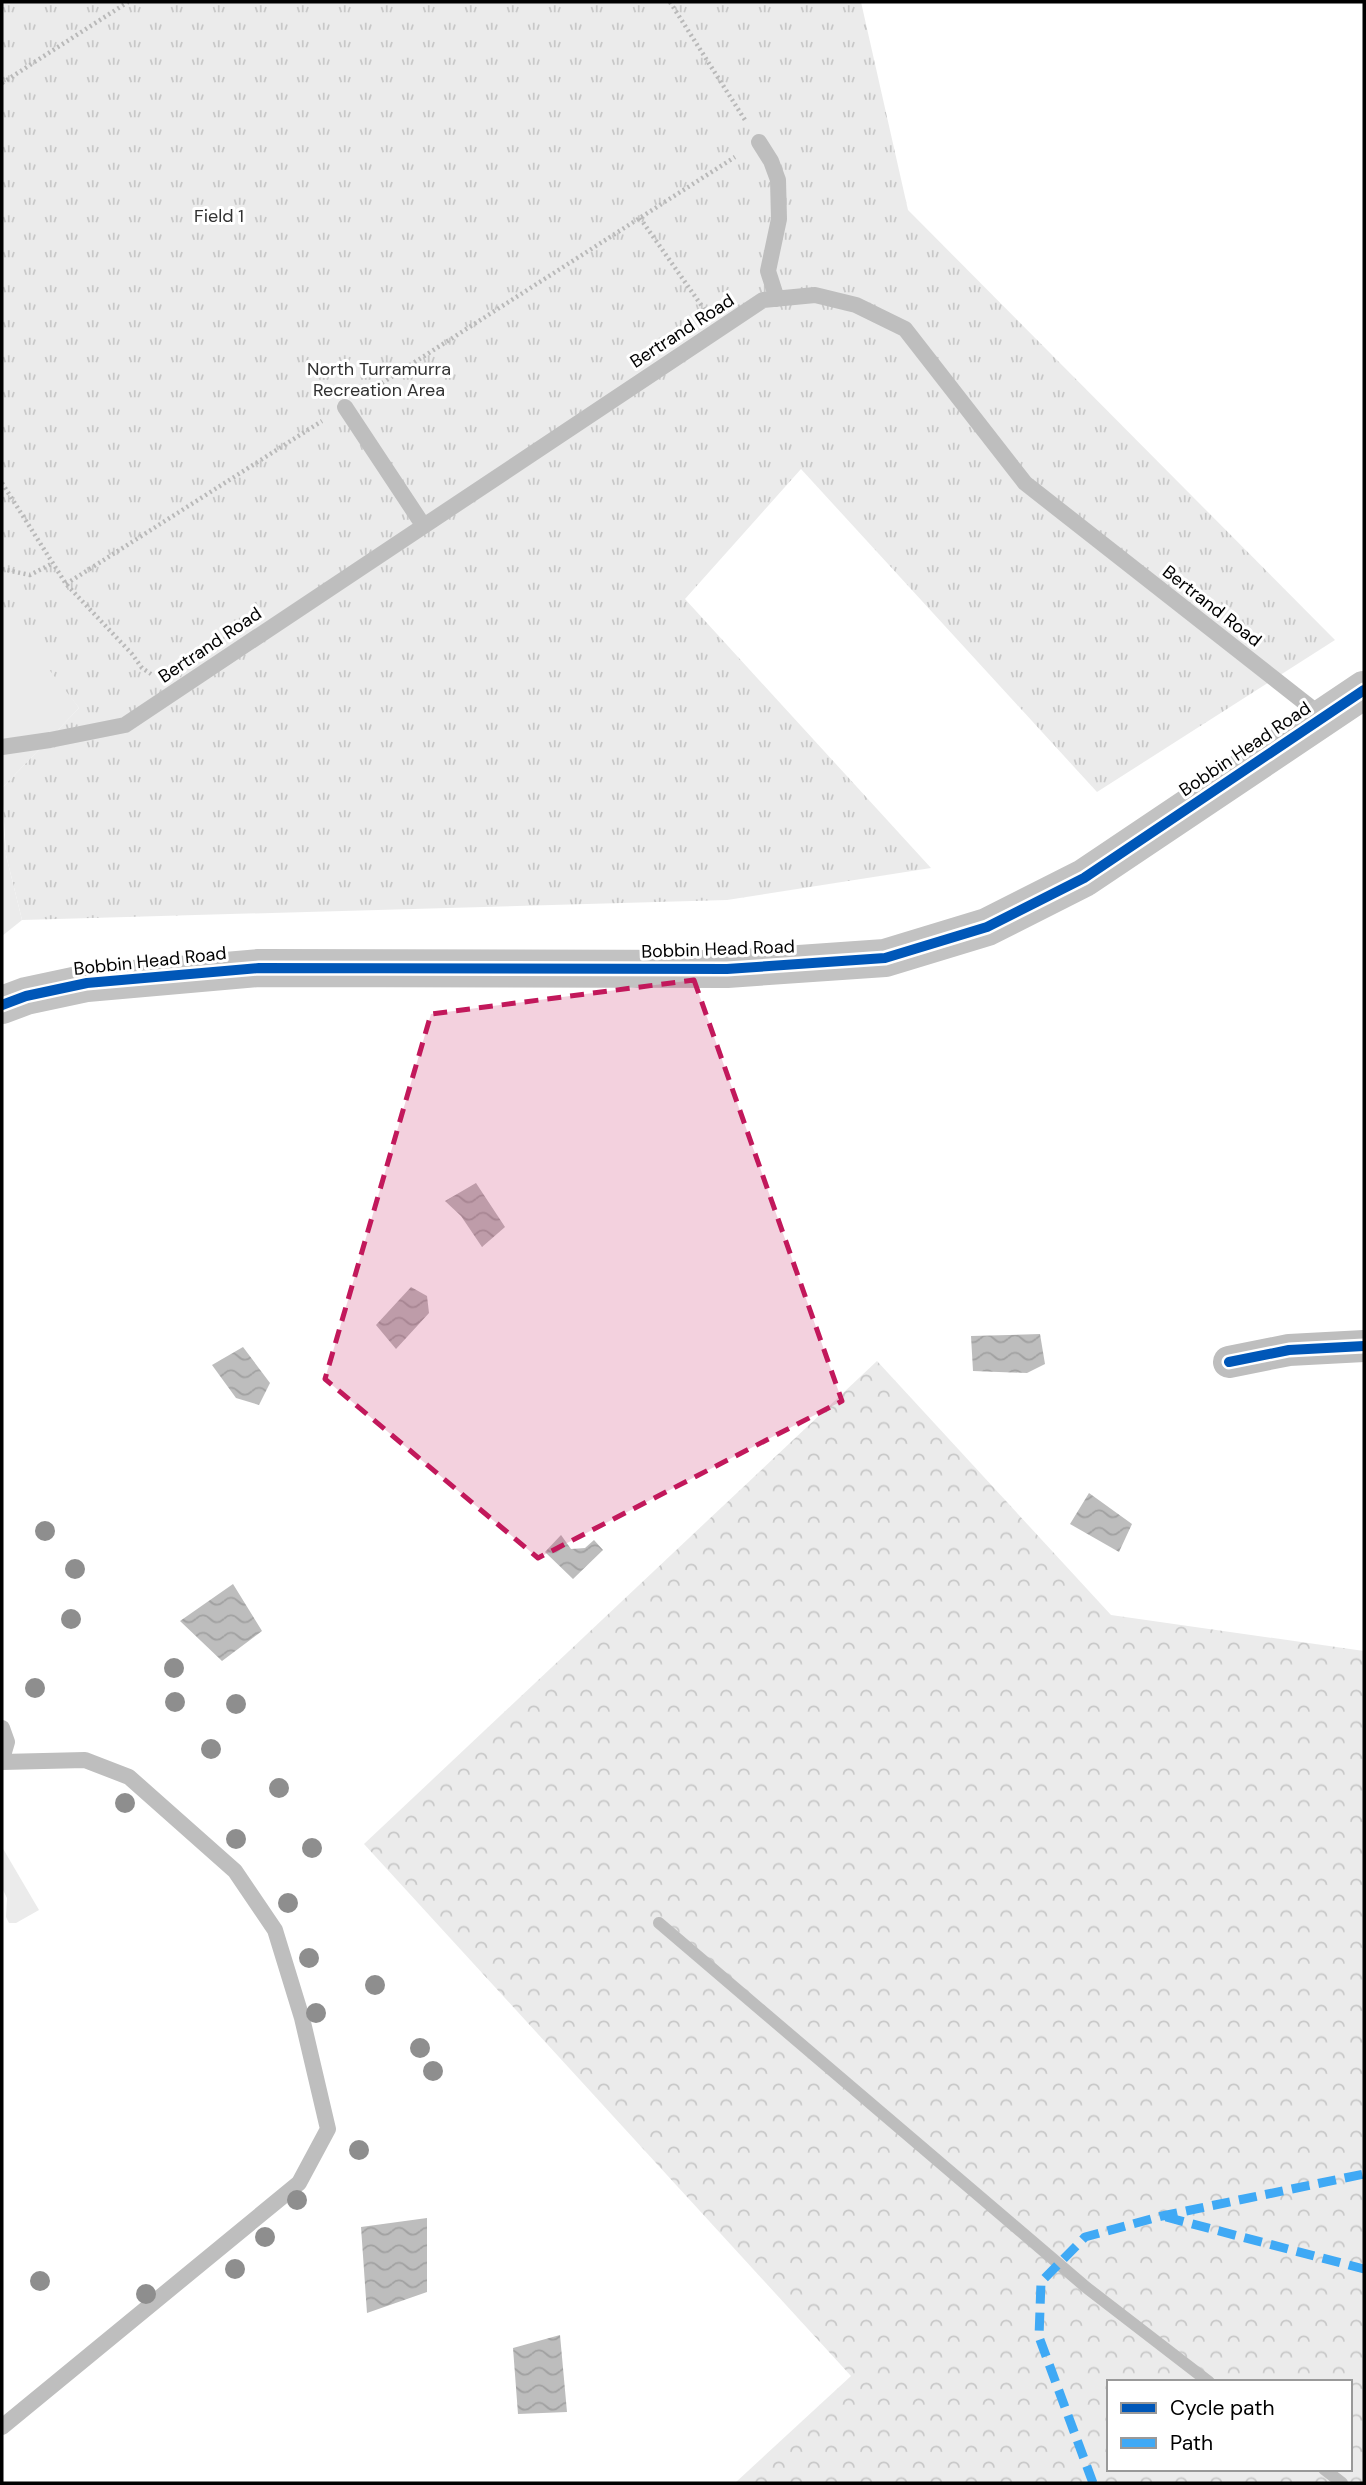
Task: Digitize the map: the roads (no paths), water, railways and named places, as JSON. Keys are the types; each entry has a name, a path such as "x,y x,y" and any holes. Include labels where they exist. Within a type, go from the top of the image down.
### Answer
{"main road":[{"name":"Bobbin Head Road","path":"2,1005 26,996 87,983 259,968 727,969 885,958 986,927 1084,878 1364,690"}],"street":[{"path":"1229,1362 1289,1350 1364,1346"}],"lane":[{"path":"759,142 778,180 779,219 768,271 777,299"},
{"name":"Bertrand Road","path":"2,747 125,725 763,300 815,295 856,305 905,329 1026,483 1323,718"},
{"path":"345,407 423,525"},
{"path":"2,1728 7,1742 2,1761 85,1760 129,1777 235,1871 275,1930 302,2018 328,2129 299,2183 2,2427"}],"water":[{"path":"476,1183 505,1227 482,1247 461,1216 445,1201"},
{"path":"411,1287 427,1296 429,1313 396,1349 376,1325"},
{"path":"1040,1334 1045,1364 1027,1373 973,1371 971,1336"},
{"path":"243,1347 270,1383 259,1405 236,1398 212,1365"},
{"path":"1089,1493 1132,1524 1119,1552 1070,1524"},
{"path":"561,1535 571,1549 585,1548 594,1540 603,1550 573,1579 545,1552"},
{"path":"233,1584 262,1631 222,1661 180,1621"},
{"path":"427,2218 427,2292 367,2313 361,2227"},
{"path":"560,2335 567,2412 518,2414 513,2348"}],"waterway":[{"path":"659,1923 1087,2288 1206,2380"},
{"path":"1327,2471 1342,2483"}],"park label":[{"name":"Field 1","path":"219,216"},
{"name":"North Turramurra Recreation Area","path":"379,379"}]}
